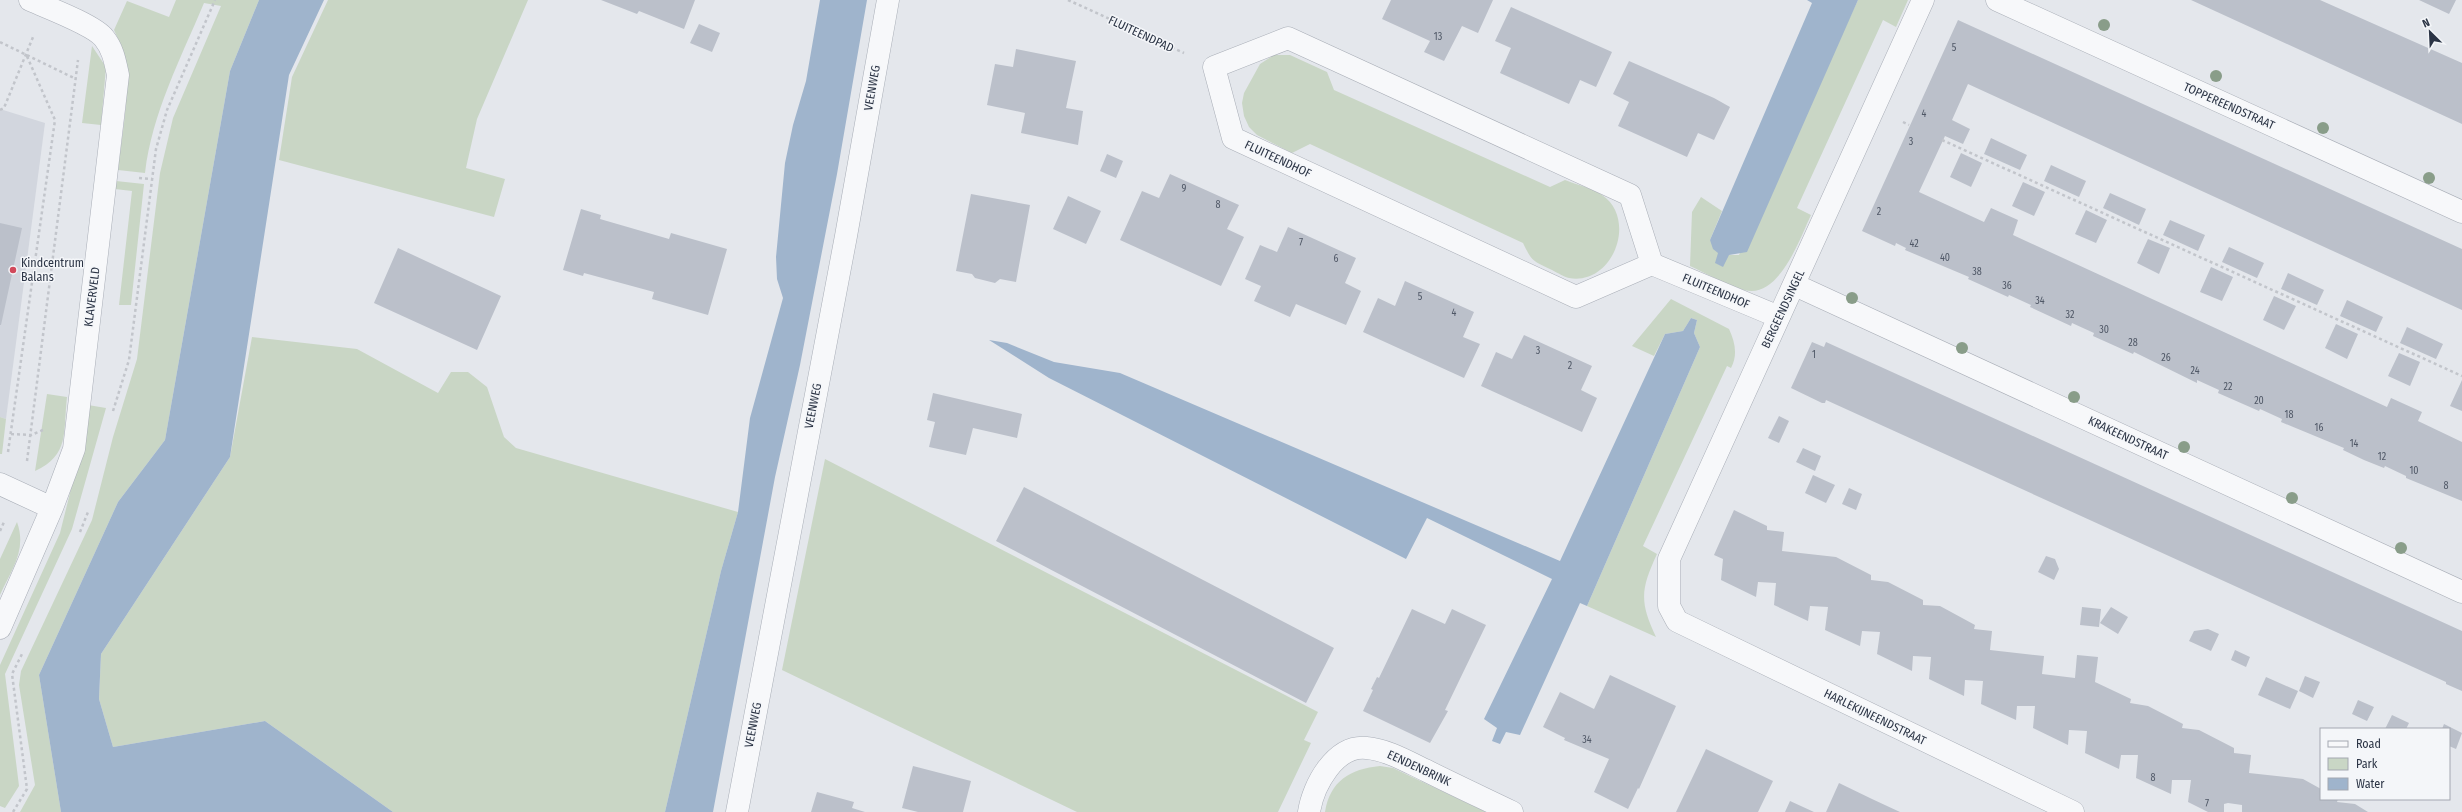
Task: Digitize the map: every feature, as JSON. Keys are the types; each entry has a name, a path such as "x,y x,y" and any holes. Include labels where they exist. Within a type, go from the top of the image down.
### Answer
{"street":[{"name":"VEENWEG","path":"737,812 846,236 888,0"},
{"name":"BERGEENDSINGEL","path":"1678,621 1668,606 1668,559 1795,285 1923,0"},
{"name":"TOPPEREENDSTRAAT","path":"1997,0 2462,212"},
{"name":"KLAVERVELD","path":"0,628 52,508 74,449 118,75 113,52 103,36 83,24 38,4"},
{"path":"1214,67 1288,38 1630,195 1652,264"},
{"name":"FLUITEENDHOF","path":"1214,67 1233,138 1576,297 1652,264 1779,317"},
{"name":"KRAKEENDSTRAAT","path":"1795,285 2462,592"},
{"path":"9,488 52,508"},
{"name":"HARLEKIJNEENDSTRAAT","path":"1678,621 2073,812"},
{"name":"EENDENBRINK","path":"1309,812 1318,784 1334,762 1348,751 1366,747 1391,754 1512,812"}],"path":[{"name":"FLUITEENDPAD","path":"1068,0 1214,67"},
{"path":"0,110 4,108 26,54 38,4"},
{"path":"9,488 28,456 83,24"},
{"path":"0,42 76,79"},
{"path":"8,457 55,120 26,54"},
{"path":"1942,140 2462,376"}],"shaded area":[{"name":"Kindcentrum Balans","path":"0,109 45,123 6,419 0,417"}],"green space":[{"path":"176,0 259,0 230,71 165,440 118,502 39,675 61,812 20,812 35,785 19,685 21,671 92,520 113,437 137,359 160,173 173,118 221,6 204,3 168,86 154,129 145,173 118,170 125,117 126,81 125,64 121,46 114,30 127,1 169,17"},
{"path":"328,0 528,0 477,119 466,168 505,179 494,217 279,160 292,77"},
{"path":"1858,0 1908,0 1896,27 1883,20 1797,208 1811,215 1786,265 1778,277 1768,286 1756,291 1737,288 1690,266 1692,212 1701,197 1722,211 1710,240 1729,255 1739,255"},
{"path":"92,46 106,67 101,125 82,123"},
{"path":"1274,55 1290,55 1327,72 1334,90 1550,187 1565,180 1589,188 1602,195 1613,206 1618,219 1619,234 1616,248 1608,262 1598,272 1585,278 1569,278 1541,265 1531,258 1523,243 1310,144 1292,153 1257,135 1249,127 1244,116 1242,103 1244,93 1260,64"},
{"path":"116,181 144,184 131,305 119,305 132,191 115,189"},
{"path":"1671,299 1729,329 1733,339 1735,353 1731,368 1727,366 1643,546 1657,554 1645,586 1644,595 1647,614 1656,637 1587,606 1700,347 1694,333 1697,320 1691,318 1683,331 1665,334 1654,356 1632,346"},
{"path":"252,337 357,349 438,393 451,372 468,372 487,387 504,437 516,448 738,512 721,571 665,812 393,812 265,721 113,747 99,699 101,654 230,457"},
{"path":"47,394 67,397 63,441 54,458 46,465 35,471"},
{"path":"88,405 106,408 72,529 5,674 19,786 5,808 0,806 0,665 60,533 86,429"},
{"path":"0,417 6,419 2,454 0,454"},
{"path":"825,459 1318,712 1304,740 1311,743 1278,812 1077,812 782,670"},
{"path":"17,522 20,532 19,551 17,559 0,595 0,559"},
{"path":"1380,766 1393,768 1486,812 1325,812 1331,792 1343,778 1359,770"}],"water":[{"path":"259,0 324,0 289,75 230,457 101,654 99,699 113,747 265,721 393,812 61,812 39,675 118,502 165,440 230,71"},
{"path":"820,0 867,0 837,174 800,365 775,477 713,812 665,812 721,571 738,512 750,418 783,298 777,279 776,257 785,163 793,125 806,81"},
{"path":"1807,0 1858,0 1747,252 1729,255 1723,267 1715,263 1718,253 1713,249 1710,240 1812,3"},
{"path":"1691,318 1697,320 1694,333 1700,347 1587,606 1580,603 1520,735 1506,732 1500,744 1492,741 1497,728 1484,719 1552,579 1427,518 1406,559 1049,378 989,340 1007,343 1054,362 1120,373 1560,561 1665,334 1683,331"}],"building":[{"path":"601,0 695,0 684,29 639,11 637,14"},
{"path":"1391,0 1493,0 1478,33 1462,26 1444,61 1424,52 1430,41 1382,19"},
{"path":"2191,0 2320,0 2462,63 2462,124"},
{"path":"2419,0 2456,0 2449,14"},
{"path":"1511,7 1612,52 1596,87 1580,80 1569,104 1500,73 1511,48 1495,41"},
{"path":"1958,20 2462,249 2462,310 1968,84 1952,120 1970,129 1963,144 1945,136 1919,192 1984,222 1991,208 2018,220 2013,235 2387,407 2391,398 2422,412 2418,421 2462,442 2462,501 2406,478 2406,476 2385,466 2384,468 2364,460 2343,450 2344,448 2281,422 2282,419 2260,409 2259,411 2218,393 2219,390 2197,380 2197,383 2134,352 2133,354 2093,336 2094,333 2072,323 2071,326 2030,307 2031,305 2009,295 2008,297 1968,279 1969,277 1905,250 1906,248 1896,243 1895,246 1862,231"},
{"path":"699,24 720,33 712,52 690,43"},
{"path":"1016,49 1076,61 1066,108 1083,111 1078,145 1021,133 1025,113 987,105 995,64 1013,67"},
{"path":"1629,61 1714,98 1730,107 1714,140 1698,133 1687,157 1618,126 1629,102 1613,94"},
{"path":"1991,138 2027,155 2020,170 1984,154"},
{"path":"1961,153 1982,163 1971,187 1950,177"},
{"path":"1107,154 1123,161 1116,178 1100,171"},
{"path":"2051,165 2086,181 2079,197 2044,181"},
{"path":"1170,174 1239,205 1227,229 1244,237 1221,286 1120,240 1142,191 1159,198"},
{"path":"2023,182 2045,192 2034,216 2012,206"},
{"path":"2110,193 2146,209 2139,225 2103,208"},
{"path":"971,194 1030,205 1016,282 1000,279 995,283 975,278 972,274 956,271"},
{"path":"1068,196 1101,211 1086,244 1053,229"},
{"path":"581,209 601,215 600,219 669,239 671,233 727,249 708,315 652,299 654,292 584,273 583,276 563,270"},
{"path":"2086,210 2107,220 2096,243 2075,234"},
{"path":"2170,220 2205,235 2198,251 2163,235"},
{"path":"0,223 22,228 1,325 0,325"},
{"path":"1288,227 1356,258 1345,283 1361,291 1346,325 1296,304 1290,317 1254,301 1261,286 1245,279 1260,245 1277,252"},
{"path":"2148,239 2170,248 2159,274 2137,263"},
{"path":"2229,247 2264,263 2257,278 2222,262"},
{"path":"398,248 501,296 477,350 374,303"},
{"path":"2211,267 2233,277 2222,301 2200,292"},
{"path":"2288,273 2324,290 2317,305 2281,289"},
{"path":"1405,281 1474,312 1463,337 1480,344 1464,378 1363,332 1378,298 1395,306"},
{"path":"2274,296 2296,306 2284,330 2263,320"},
{"path":"2347,300 2383,317 2376,332 2340,316"},
{"path":"2336,324 2358,334 2347,359 2325,348"},
{"path":"2407,327 2443,344 2436,359 2400,343"},
{"path":"1524,335 1592,366 1581,390 1597,398 1582,432 1481,386 1496,352 1512,359"},
{"path":"1812,342 1824,347 1826,342 2462,631 2462,691 2446,684 2446,682 1826,400 1825,403 1822,403 1791,388"},
{"path":"2399,353 2420,362 2410,386 2388,376"},
{"path":"2462,380 2462,411 2450,406"},
{"path":"933,393 1022,414 1017,438 973,428 966,455 929,447 935,422 927,420"},
{"path":"1779,416 1789,421 1779,443 1768,438"},
{"path":"1803,448 1821,456 1815,471 1796,462"},
{"path":"1813,475 1835,485 1826,503 1805,493"},
{"path":"1024,487 1334,648 1306,703 996,541"},
{"path":"1849,488 1862,494 1856,510 1842,504"},
{"path":"1734,510 1767,526 1767,530 1784,532 1782,551 1836,557 1871,575 1871,580 1888,582 1923,600 1923,605 1940,606 1975,625 1974,629 1992,631 1990,650 2044,656 2042,674 2075,678 2077,655 2098,657 2095,682 2131,699 2130,703 2148,706 2183,724 2182,728 2199,730 2234,748 2234,753 2251,755 2249,773 2303,779 2320,788 2320,800 2338,800 2337,802 2355,804 2368,812 2242,812 2242,805 2228,803 2224,804 2224,812 2208,812 2188,802 2191,780 2172,780 2171,794 2136,778 2138,755 2121,755 2119,769 2085,753 2087,731 2069,730 2068,745 2033,728 2035,706 2017,706 2016,720 1981,704 1983,681 1965,680 1964,696 1929,679 1931,657 1913,656 1912,671 1877,654 1880,632 1862,631 1860,646 1825,630 1828,607 1810,606 1808,621 1774,605 1776,583 1758,582 1756,597 1721,580 1723,559 1714,555"},
{"path":"2046,556 2055,559 2059,569 2054,580 2038,572"},
{"path":"2082,607 2101,609 2099,627 2080,625"},
{"path":"2111,607 2128,617 2118,634 2100,623"},
{"path":"1412,609 1445,624 1452,609 1486,625 1445,710 1448,711 1430,743 1363,711 1373,690 1371,689 1377,677 1379,678"},
{"path":"2208,629 2219,634 2211,651 2189,641 2194,631"},
{"path":"2235,650 2250,657 2246,667 2231,660"},
{"path":"1610,675 1676,706 1639,789 1638,788 1628,809 1594,792 1609,759 1564,740 1565,738 1543,727 1560,692 1594,709"},
{"path":"2305,676 2320,682 2313,698 2299,691"},
{"path":"2266,677 2298,691 2290,709 2258,695"},
{"path":"2358,700 2374,707 2367,721 2352,714"},
{"path":"2392,715 2409,723 2406,728 2386,728"},
{"path":"2444,724 2462,733 2456,749 2450,746 2450,728 2442,728"},
{"path":"1706,749 1773,781 1758,812 1676,812"},
{"path":"913,766 971,781 963,812 918,812 902,808"},
{"path":"1839,783 1872,799 1900,812 1826,812"},
{"path":"817,792 854,802 852,808 865,812 811,812"},
{"path":"1790,801 1814,812 1785,812"}],"place":[{"name":"Kindcentrum Balans","path":"13,270"}]}
